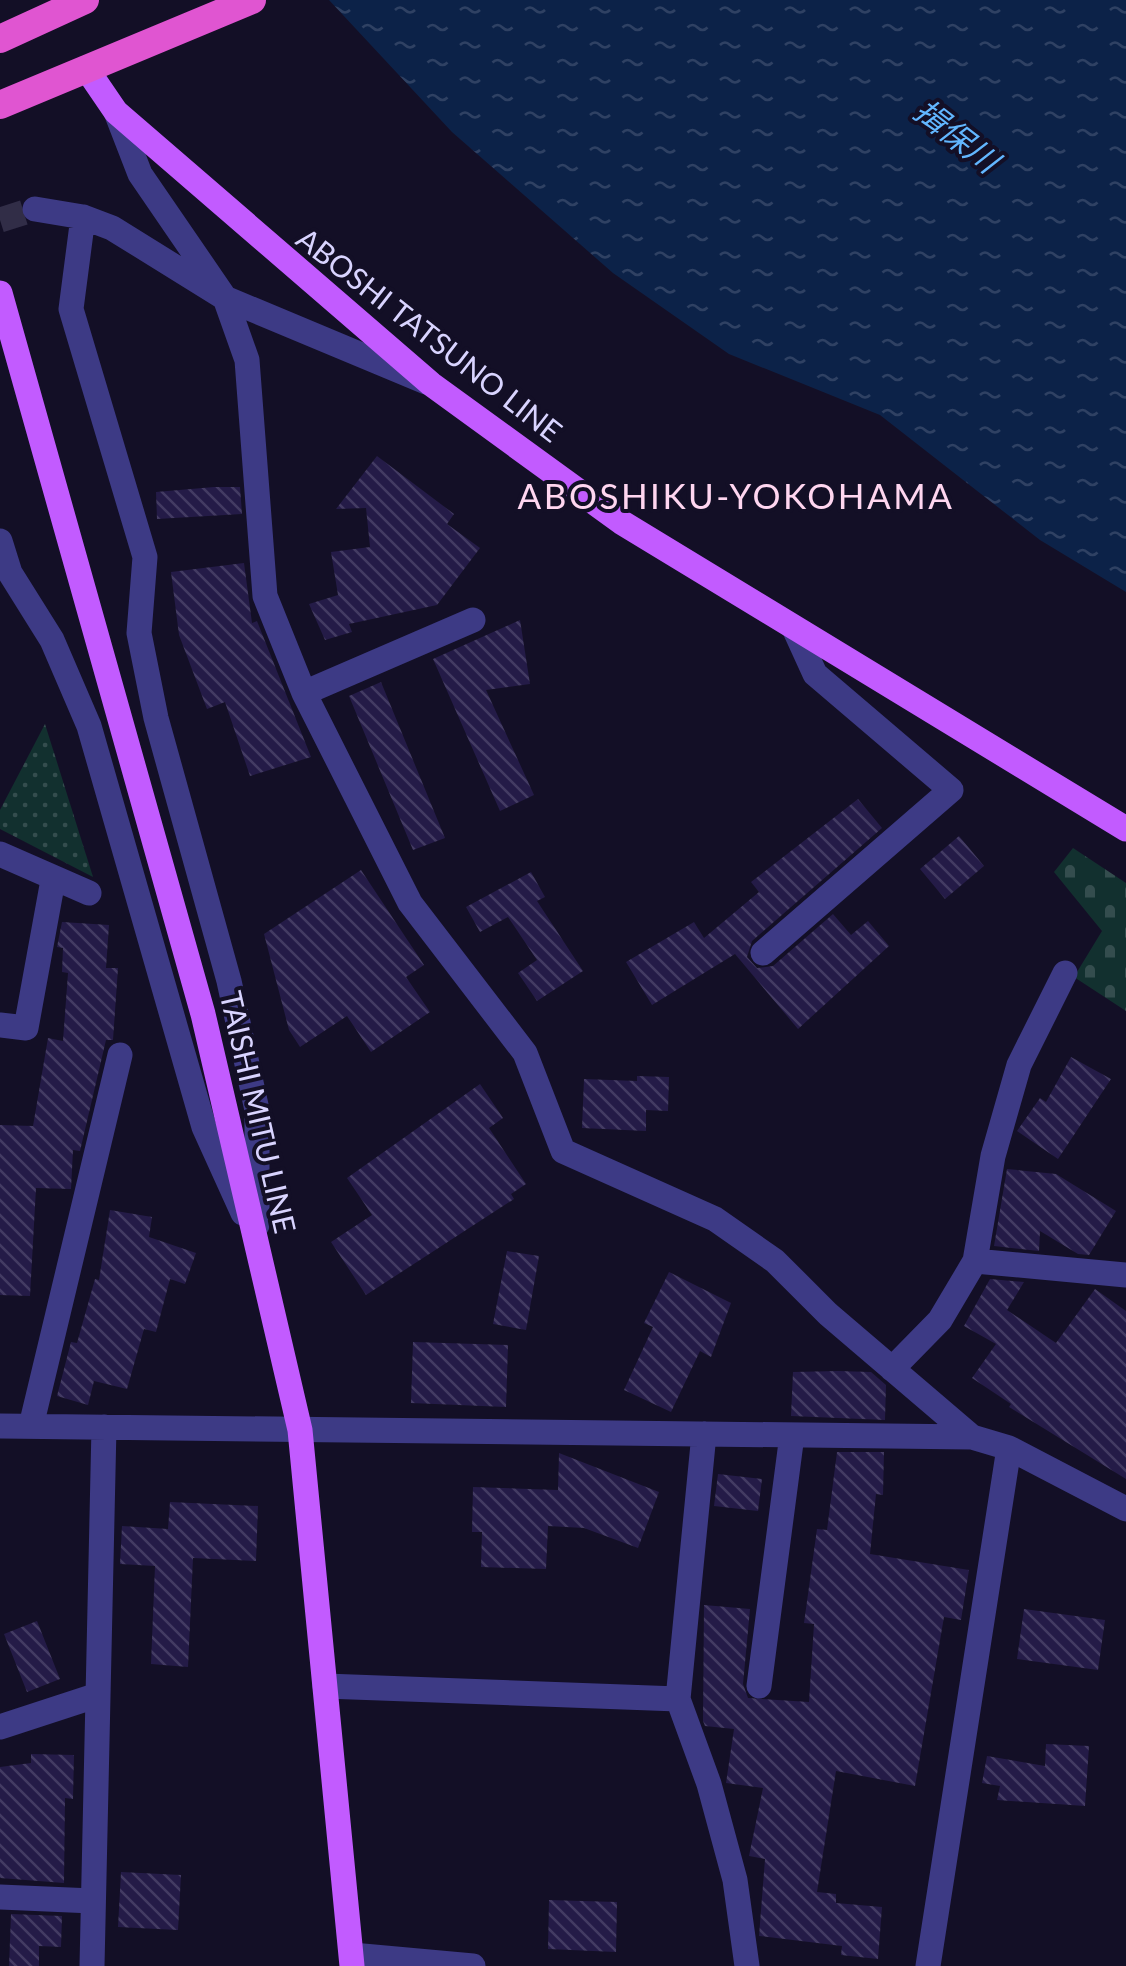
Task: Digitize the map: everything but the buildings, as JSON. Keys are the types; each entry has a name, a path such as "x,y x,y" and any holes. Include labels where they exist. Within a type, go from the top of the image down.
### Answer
{"highway":[{"path":"0,105 252,0"},
{"path":"0,39 76,4"}],"main road":[{"name":"ABOSHI TATSUNO LINE","path":"86,68 116,112 430,384 621,522 1126,828"},
{"name":"TAISHI MITU LINE","path":"0,293 203,1014 300,1430 352,1961"}],"street":[{"path":"116,112 140,174 226,298 247,360 264,596 304,693 410,904 525,1053 563,1150 715,1219 775,1262 828,1314 972,1436"},
{"path":"35,209 83,217 112,228 226,298 430,384"},
{"path":"83,217 71,310 145,557 140,634 153,701 229,981 257,1110 258,1244"},
{"path":"0,541 10,573 52,640 89,726 204,1128 258,1244"},
{"path":"304,693 473,620"},
{"path":"762,953 951,790 815,674 794,628"},
{"path":"0,854 89,893"},
{"path":"0,1025 26,1028 53,880"},
{"path":"892,1369 940,1320 976,1261 993,1156 1019,1065 1065,973"},
{"path":"31,1426 120,1054"},
{"path":"976,1261 1126,1275"},
{"path":"0,1426 972,1436 1009,1448 1126,1509"},
{"path":"92,1966 104,1427"},
{"path":"704,1434 678,1699 709,1784 734,1880 747,1966"},
{"path":"759,1686 792,1435"},
{"path":"928,1966 1009,1448"},
{"path":"326,1686 678,1699"},
{"path":"0,1728 98,1695"},
{"path":"0,1897 93,1900"},
{"path":"352,1961 473,1966"}],"green space":[{"path":"45,724 93,877 0,829 0,810"},
{"path":"1073,848 1126,883 1126,1011 1074,977 1102,931 1054,872"}],"water":[{"name":"揖保川","path":"329,0 1126,0 1126,592 1040,540 880,415 729,354 613,273 452,132"}],"tunnel":[{"path":"0,220 35,209"}],"district":[{"name":"ABOSHIKU-YOKOHAMA","path":"736,495"}]}
